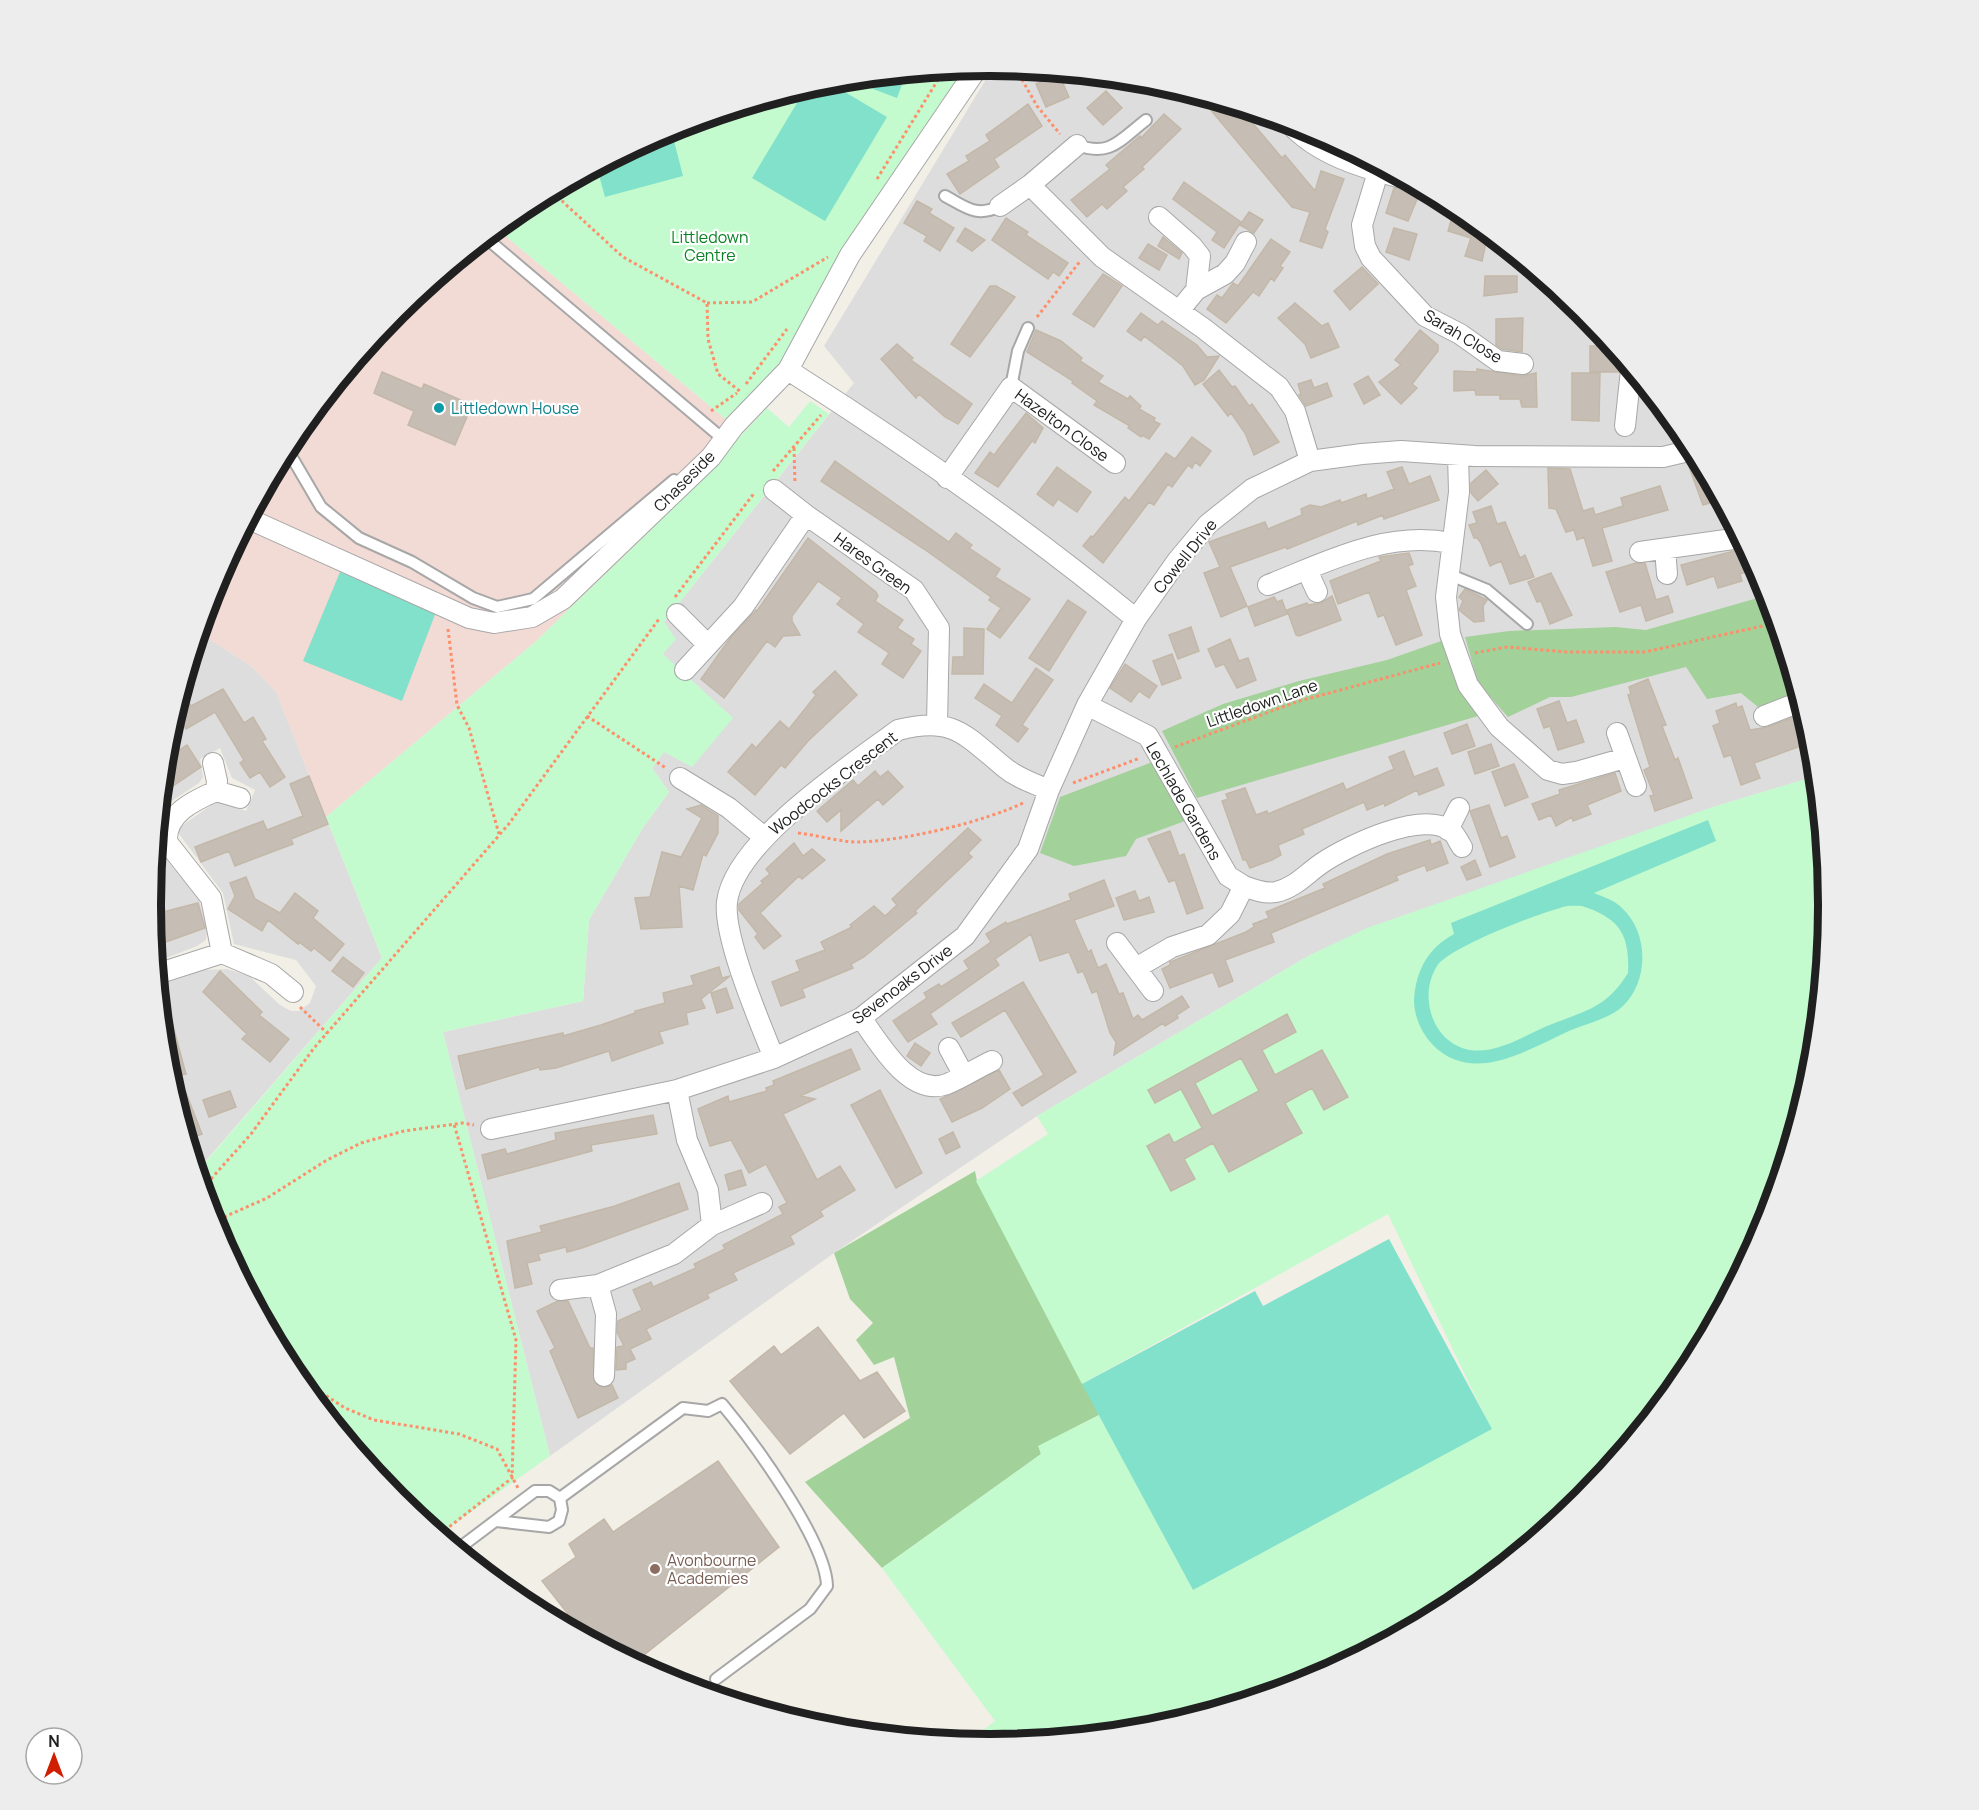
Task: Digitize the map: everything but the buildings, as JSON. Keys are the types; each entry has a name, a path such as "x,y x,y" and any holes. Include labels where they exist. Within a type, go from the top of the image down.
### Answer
{"street":[{"name":"Chaseside","path":"255,522 469,618 494,623 532,617 563,599 711,457 723,439 788,370 850,255 971,77"},
{"path":"1317,144 1328,153 1368,168"},
{"path":"1000,206 1030,185 1075,147"},
{"name":"Sarah Close","path":"1378,173 1362,225 1365,246 1371,258 1425,316 1460,334 1498,361 1523,364"},
{"path":"1030,185 1102,257 1179,311 1285,394 1294,411 1310,461"},
{"path":"1159,218 1192,246 1200,256 1196,290"},
{"path":"1179,311 1196,290 1225,274 1246,242"},
{"path":"788,370 834,399 1066,561 1136,619"},
{"path":"1625,426 1630,380"},
{"name":"Hazelton Close","path":"947,478 1011,387 1115,463"},
{"name":"Cowell Drive","path":"1136,619 1177,561 1208,524 1252,489 1310,461 1401,451 1458,455 1663,457 1683,452"},
{"path":"1458,455 1459,492 1448,574 1448,617 1450,634 1468,685 1483,708 1515,743 1548,770 1562,774 1576,772 1625,758"},
{"name":"Hares Green","path":"767,485 914,590 939,628 937,724"},
{"path":"685,670 743,607 801,511"},
{"path":"1268,585 1374,545 1413,538 1451,543"},
{"path":"1640,552 1733,539"},
{"path":"1665,549 1667,574"},
{"path":"1307,570 1317,592"},
{"path":"669,612 708,645"},
{"name":"Sevenoaks Drive","path":"491,1129 677,1090 774,1058 861,1018 965,936 1028,849 1049,790 1087,705 1136,619"},
{"name":"Lechlade Gardens","path":"1087,705 1148,736 1228,876 1255,891 1274,893 1287,888 1322,863 1354,845 1406,826 1442,827 1448,830"},
{"path":"1764,716 1793,705"},
{"path":"937,724 953,729 978,742 1017,776 1049,790"},
{"name":"Woodcocks Crescent","path":"774,1058 751,1000 728,917 727,902 739,870 764,837 898,730 937,724"},
{"path":"1617,733 1636,786"},
{"path":"213,763 218,781 216,791"},
{"path":"680,778 729,808 764,837"},
{"path":"165,830 176,814 216,791 240,798"},
{"path":"1459,808 1448,830 1462,847"},
{"path":"164,838 212,898 222,953"},
{"path":"1136,968 1172,947 1208,935 1230,914 1245,886"},
{"path":"1117,943 1153,991"},
{"path":"164,972 222,953 271,974 293,992"},
{"path":"861,1018 894,1061 915,1081 934,1087 947,1084 992,1061"},
{"path":"949,1048 963,1074"},
{"path":"677,1090 687,1140 708,1190 712,1226"},
{"path":"560,1290 598,1285 674,1254 712,1226 762,1203"},
{"path":"598,1285 606,1314 604,1376"}],"lane":[{"path":"1075,147 1106,150 1146,120"},
{"path":"945,196 976,212 990,211 1000,206"},
{"path":"292,459 321,507 359,538 412,562 473,598 497,607 533,599 669,484 706,448 723,439 492,243"},
{"path":"1011,387 1018,351 1029,328"},
{"path":"1448,574 1487,590 1527,624"},
{"path":"560,1498 683,1408 708,1410 722,1404 736,1420 798,1513 822,1560 827,1586 810,1609 716,1679"},
{"path":"464,1545 535,1491 549,1491 560,1498 562,1510 559,1521 549,1527 496,1521"}],"path":[{"path":"1021,77 1037,106 1075,147"},
{"path":"873,186 939,78"},
{"path":"561,196 563,202 623,257 707,303 752,302 834,253 828,262"},
{"path":"1029,328 1091,246"},
{"path":"707,303 708,339 718,374 757,404"},
{"path":"699,419 740,391 789,326"},
{"path":"209,1181 251,1134 327,1033 500,835 586,716 767,485 794,446 834,399"},
{"path":"794,446 801,511"},
{"path":"445,607 457,705 469,728 500,835"},
{"name":"Littledown Lane","path":"764,837 798,832 856,842 895,839 1009,810 1049,790 1296,702 1419,667 1507,647 1567,652 1645,652 1769,625"},
{"path":"586,716 680,778"},
{"path":"293,992 302,1011 327,1033"},
{"path":"222,1218 267,1198 327,1160 361,1143 404,1131 454,1124 464,1123 491,1129"},
{"path":"454,1124 516,1340 512,1478"},
{"path":"320,1391 345,1408 374,1420 459,1434 497,1449 524,1500"},
{"path":"445,1530 512,1478"}],"shaded area":[{"path":"988,76 1044,78 1151,92 1256,120 1307,140 1404,187 1450,216 1494,248 1536,282 1575,319 1647,401 1707,491 1733,539 1755,588 1790,691 1808,778 1713,807 1310,955 1037,1116 834,1253 550,1456 443,1032 583,1001 589,920 642,829 669,792 652,768 664,752 664,622 854,383 824,346"},
{"path":"504,234 734,426 743,431 669,514 534,643 326,817 276,692 251,666 206,637 246,539 272,491 332,401 367,359 443,282"},
{"path":"206,637 251,666 276,692 382,958 203,1164 177,1067 165,983 203,970 227,969 249,976 280,1005 291,1011 299,1011 310,1003 316,986 296,960 234,944 223,893 179,834 180,827 217,801 246,811 255,790 232,778 220,748 200,759 203,777 199,783 167,805 177,743 189,691"},
{"path":"163,855 199,900 207,928 206,940 163,959 161,905"}],"green space":[{"name":"Littledown Centre","path":"960,77 788,370 734,426 504,234 575,187 623,162 723,120 828,92 881,84"},
{"path":"903,82 897,98 866,86"},
{"path":"841,90 887,117 825,221 752,178 799,99"},
{"path":"674,139 683,176 605,197 599,175"},
{"path":"810,401 829,414 664,622 676,639 663,654 733,718 692,767 664,752 652,768 669,792 642,829 589,920 583,1001 443,1032 550,1456 446,1530 404,1491 367,1451 332,1409 301,1365 246,1271 224,1222 203,1164 382,958 326,817 534,643 649,532 767,408 789,427"},
{"path":"340,572 436,612 402,701 303,661"},
{"path":"1759,598 1791,695 1758,707 1741,693 1707,699 1686,667 1571,697 1550,697 1508,717 1478,683 1465,637 1509,631 1616,627 1646,630"},
{"path":"1444,640 1478,716 1197,798 1162,731 1223,704 1299,681 1387,660"},
{"path":"1155,761 1185,821 1136,839 1126,856 1074,866 1040,853 1060,797"},
{"path":"1808,778 1816,851 1818,905 1811,1013 1790,1119 1755,1222 1733,1271 1707,1319 1647,1409 1575,1491 1536,1528 1450,1594 1404,1623 1356,1648 1256,1690 1151,1718 1044,1732 979,1734 995,1721 882,1568 1041,1454 1038,1446 1099,1415 1193,1590 1491,1429 1388,1214 1082,1384 976,1181 1048,1134 1037,1116 1310,955 1367,928 1713,807"},
{"path":"1708,820 1716,841 1594,893 1619,905 1631,918 1637,930 1642,957 1638,984 1632,996 1612,1014 1518,1055 1482,1063 1464,1062 1448,1056 1432,1044 1421,1029 1414,1006 1417,979 1430,953 1454,934 1451,923","holes":["1582,906 1595,911 1620,929 1627,948 1628,959 1628,973 1620,985 1602,1002 1510,1043 1480,1051 1457,1046 1438,1028 1432,1017 1429,991 1431,978 1437,966 1445,958 1494,932 1563,907"]},
{"path":"975,1171 977,1181 1099,1415 1039,1446 1041,1454 882,1568 805,1482 910,1418 894,1357 874,1365 856,1340 873,1323 850,1299 834,1253"},
{"path":"1389,1239 1492,1429 1193,1590 1082,1384 1255,1291 1263,1306"}],"place":[{"name":"Littledown House","path":"439,408"},
{"name":"Avonbourne Academies","path":"655,1569"}]}
